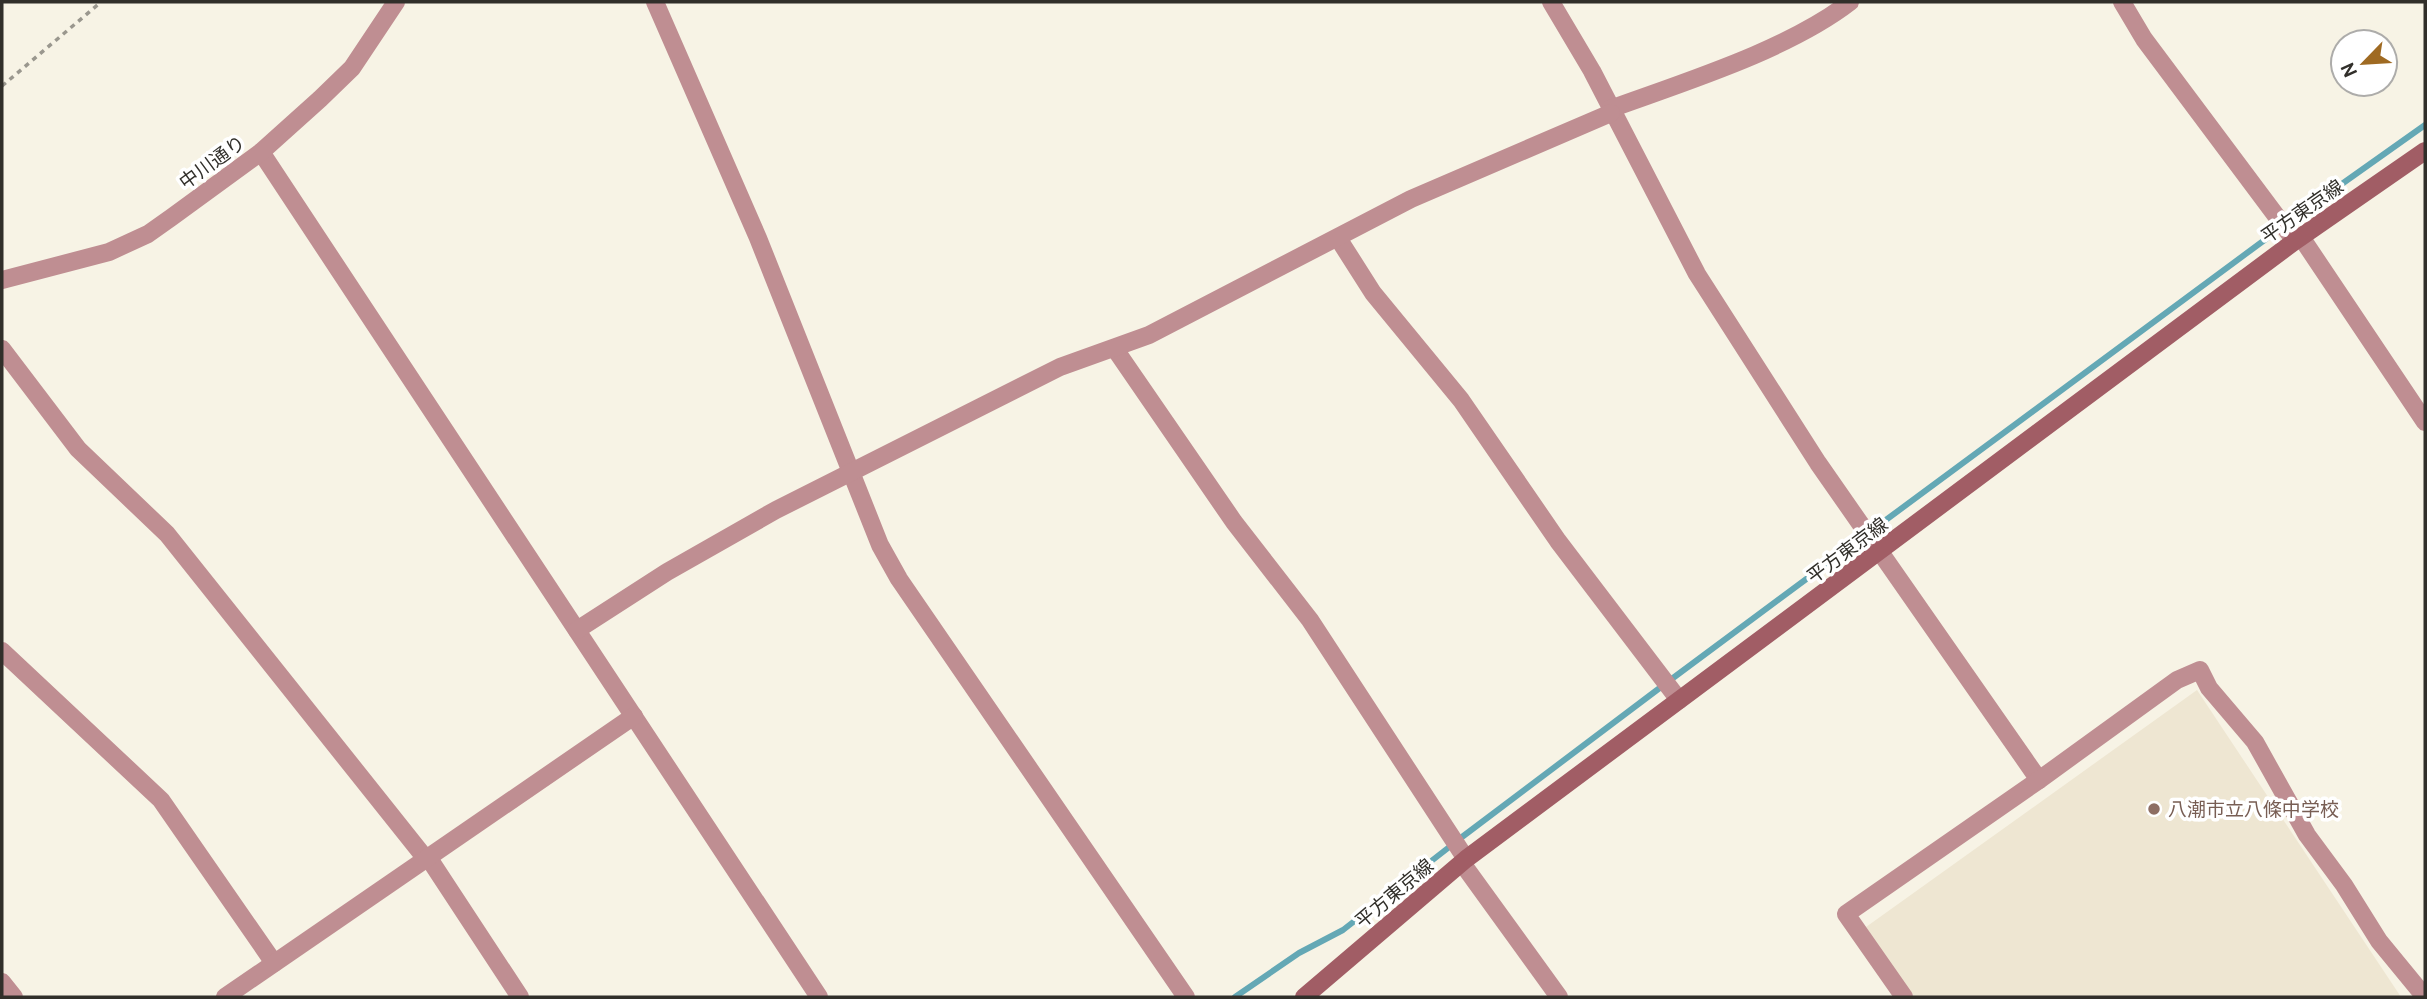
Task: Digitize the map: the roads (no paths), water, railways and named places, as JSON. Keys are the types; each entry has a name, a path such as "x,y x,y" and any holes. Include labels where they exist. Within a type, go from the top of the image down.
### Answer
{"main road":[{"name":"平方東京線","path":"1304,997 1464,861 2298,239 2425,151"}],"street":[{"name":"中川通り","path":"2,280 108,252 148,234 261,152 352,68 396,2"},
{"path":"655,2 732,176 880,545 899,579 1186,997"},
{"path":"1551,2 1592,71 1610,111 1697,274 1818,463 2039,780"},
{"path":"577,630 667,572 851,472 1060,367 1115,349 1411,199 1610,111 1712,72 1803,31 1850,2"},
{"path":"2122,2 2144,39 2298,239 2425,422"},
{"path":"261,152 819,997"},
{"path":"1338,238 1373,293 1461,400 1558,541 1679,700"},
{"path":"2,349 78,449 167,534 427,858 520,997"},
{"path":"1115,349 1234,522 1310,620 1464,861 1559,997"},
{"path":"2,651 161,800 274,963"},
{"path":"1904,997 1846,914 2177,680 2200,670 2209,688 2255,742 2307,835 2344,885 2379,941 2425,997"},
{"path":"225,997 634,716"},
{"path":"2,982 14,997"}],"waterway":[{"path":"2291,220 2425,125"},
{"path":"1875,528 2274,233"},
{"path":"1673,678 1863,537"},
{"path":"1462,837 1661,687"},
{"path":"1235,997 1299,953 1343,930 1448,848"}],"place":[{"name":"八潮市立八條中学校","path":"2154,809"}]}
